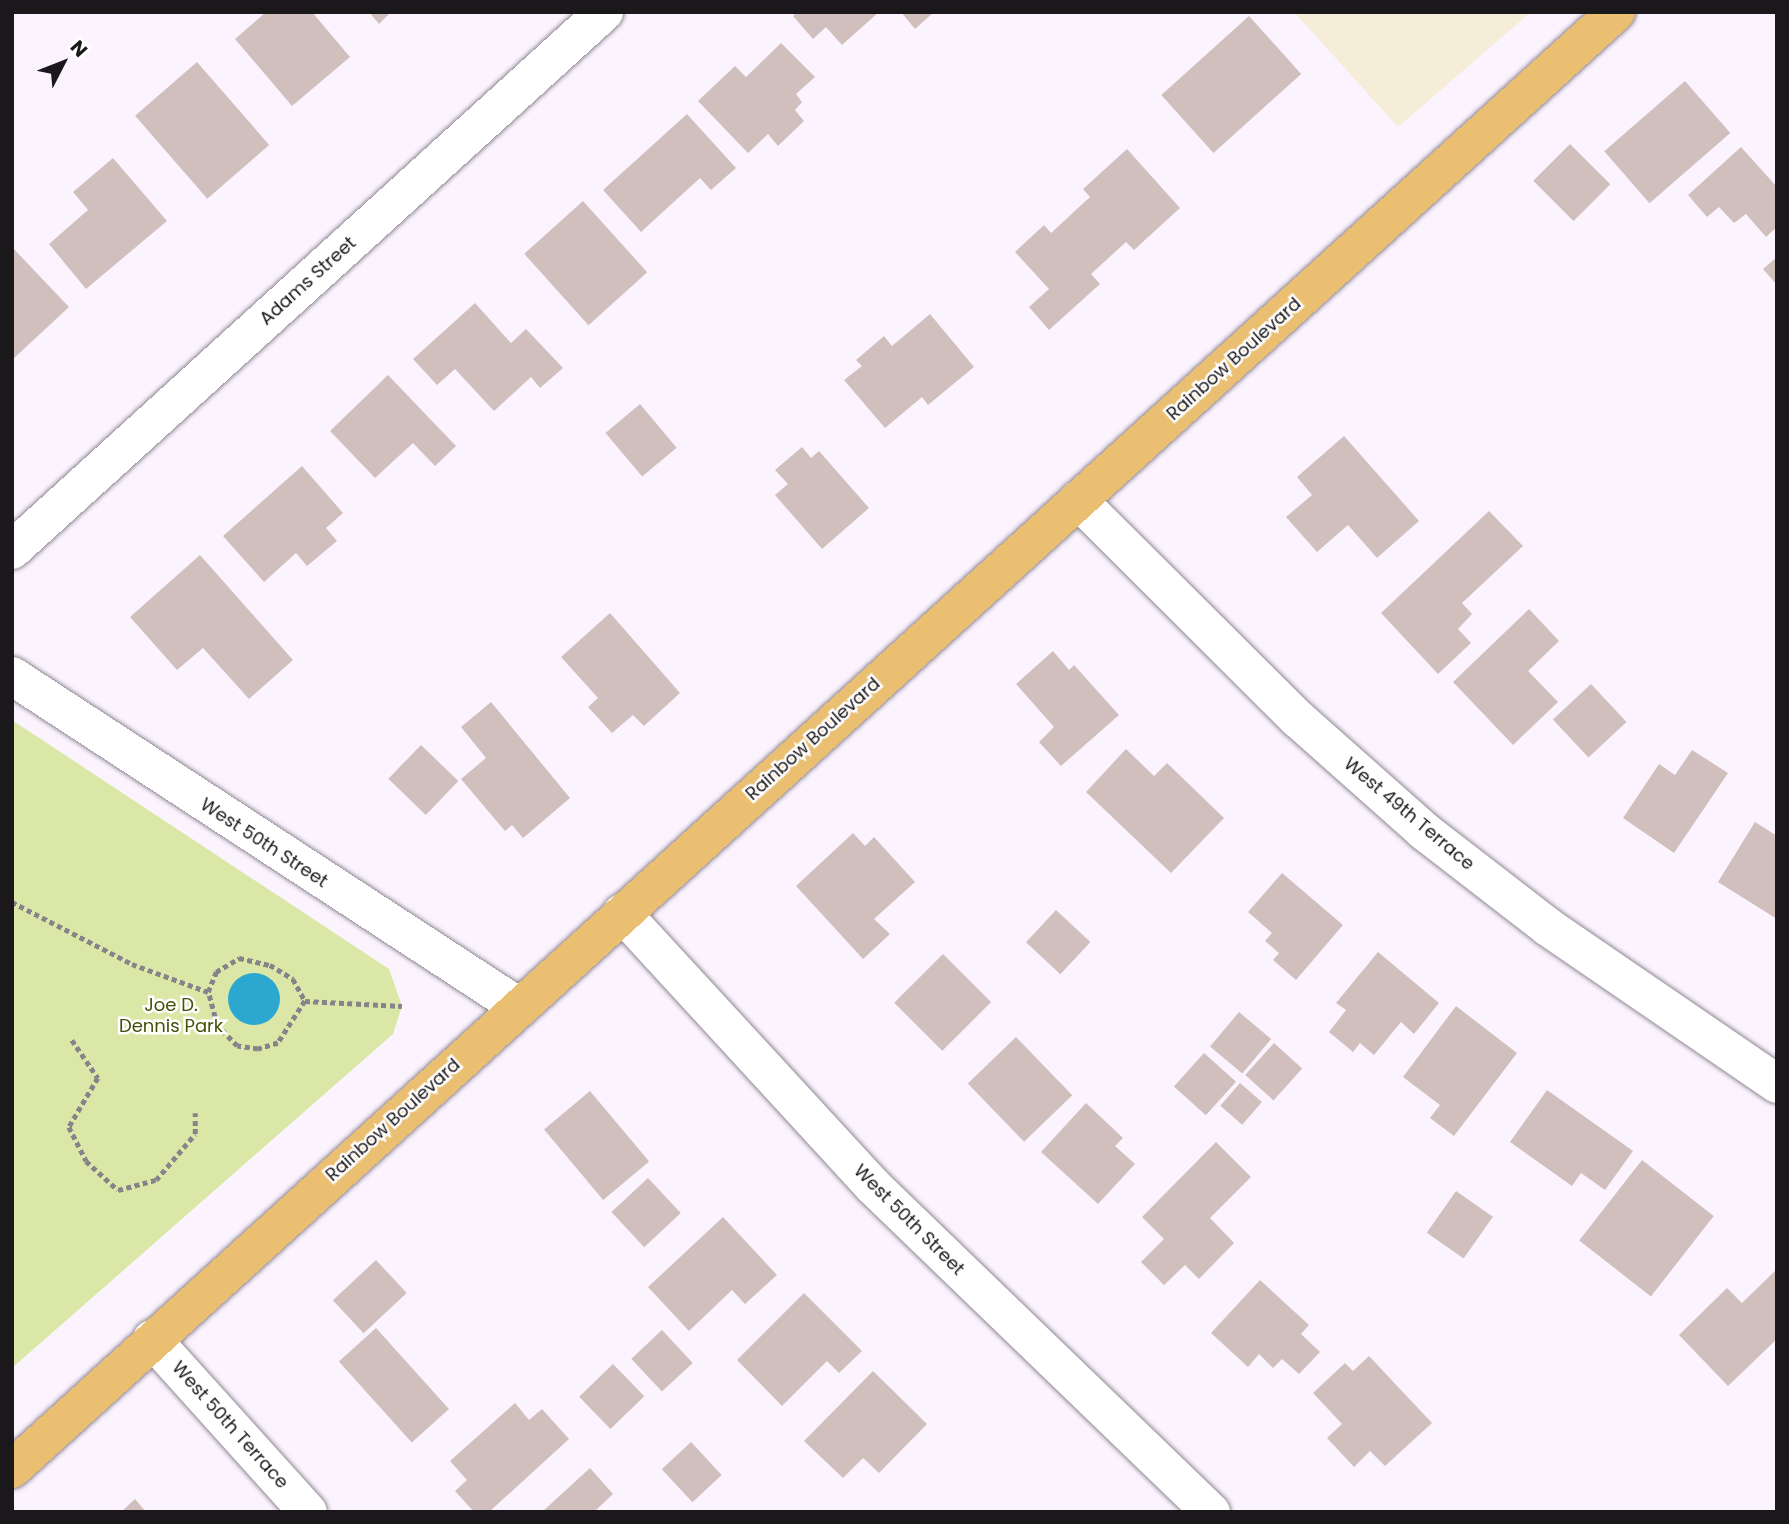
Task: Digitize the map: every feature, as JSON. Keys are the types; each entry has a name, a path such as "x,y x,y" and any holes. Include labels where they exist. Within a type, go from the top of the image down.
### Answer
{"main road":[{"name":"Rainbow Boulevard","path":"12,1469 1616,12"}],"street":[{"name":"Adams Street","path":"12,550 604,12"},
{"name":"West 49th Terrace","path":"1077,500 1298,719 1424,831 1548,927 1777,1084"},
{"name":"West 50th Street","path":"12,676 519,1007"},
{"name":"West 50th Street","path":"622,913 873,1186 1211,1512"},
{"name":"West 50th Terrace","path":"152,1339 308,1512"}],"path":[{"path":"12,902 132,964 208,992"},
{"path":"239,958 270,965 293,979 305,1001 278,1043 258,1049 237,1046 217,1025 208,992 216,972 239,958"},
{"path":"305,1001 402,1006"},
{"path":"72,1040 98,1078 69,1127 86,1161 118,1190 156,1180 195,1134 195,1113"}],"shaded area":[{"path":"1294,12 1531,12 1398,127"}],"green space":[{"name":"Joe D. Dennis Park","path":"12,720 389,969 402,1006 393,1034 12,1368"}],"water":[{"path":"254,973 264,975 272,981 278,989 278,1009 272,1017 264,1023 254,1025 244,1023 236,1017 230,1009 228,999 230,989 236,981 244,975"}],"building":[{"path":"266,12 312,12 350,57 292,106 235,39"},
{"path":"369,12 391,12 379,24"},
{"path":"797,12 879,12 842,45 826,27 813,39 793,16"},
{"path":"901,12 934,12 915,29"},
{"path":"1249,16 1301,74 1214,153 1161,95"},
{"path":"781,43 815,77 796,94 802,102 795,110 804,121 778,146 768,134 748,153 698,101 735,66 746,77"},
{"path":"197,62 269,145 207,199 135,116"},
{"path":"1685,81 1730,133 1650,203 1604,151"},
{"path":"687,114 736,168 711,190 700,178 641,232 603,190"},
{"path":"1570,144 1610,184 1574,221 1533,181"},
{"path":"1741,147 1777,187 1777,227 1766,237 1746,214 1734,223 1719,207 1707,217 1688,195"},
{"path":"1127,149 1180,208 1134,250 1126,242 1091,274 1100,284 1049,330 1029,307 1049,289 1015,252 1044,225 1051,233 1090,197 1083,189"},
{"path":"113,158 167,221 86,289 49,244 88,210 73,192"},
{"path":"583,201 647,272 589,325 524,254"},
{"path":"12,247 69,307 12,360"},
{"path":"1777,257 1777,285 1763,269"},
{"path":"475,303 511,343 526,329 563,368 540,388 531,377 494,411 455,369 437,385 413,359"},
{"path":"930,314 974,367 928,405 922,397 885,428 844,380 862,366 856,360 884,336 892,346"},
{"path":"388,375 456,446 435,466 413,443 375,478 330,431"},
{"path":"640,404 677,448 642,477 606,433"},
{"path":"1344,436 1419,521 1377,558 1348,525 1317,552 1286,517 1312,495 1297,477"},
{"path":"802,447 811,458 819,451 869,508 822,549 775,495 788,484 775,470"},
{"path":"302,466 343,513 326,528 337,541 307,566 296,553 264,582 223,536"},
{"path":"1489,511 1523,546 1462,603 1472,614 1458,629 1471,643 1438,674 1381,613"},
{"path":"200,555 293,660 249,699 203,648 177,670 130,617"},
{"path":"1529,609 1559,641 1528,671 1558,702 1513,745 1453,682"},
{"path":"610,613 680,693 644,726 633,715 612,733 588,707 598,698 561,657"},
{"path":"1053,651 1069,670 1074,665 1119,715 1061,766 1039,742 1054,727 1016,684"},
{"path":"1591,684 1626,722 1588,757 1553,719"},
{"path":"491,702 570,798 523,838 512,825 505,831 461,779 486,758 461,727"},
{"path":"421,745 458,781 426,815 388,779"},
{"path":"1126,749 1154,776 1167,763 1224,818 1171,873 1086,792"},
{"path":"1692,750 1728,773 1674,853 1623,818 1659,764 1675,775"},
{"path":"1755,822 1777,836 1777,919 1718,882"},
{"path":"853,833 865,846 874,837 915,882 874,919 890,934 863,959 796,886"},
{"path":"1282,873 1343,925 1296,980 1273,960 1279,953 1265,941 1272,933 1248,912"},
{"path":"1056,910 1090,942 1060,974 1026,942"},
{"path":"1378,952 1439,1003 1414,1034 1401,1022 1374,1055 1360,1043 1353,1052 1329,1032 1346,1010 1336,1003"},
{"path":"943,954 991,1002 942,1051 894,1003"},
{"path":"1456,1006 1517,1053 1454,1136 1430,1118 1440,1105 1403,1077"},
{"path":"1239,1012 1271,1039 1242,1073 1210,1046"},
{"path":"1016,1037 1072,1095 1024,1142 968,1084"},
{"path":"1274,1043 1302,1068 1273,1100 1245,1075"},
{"path":"1204,1053 1236,1082 1206,1115 1174,1086"},
{"path":"1240,1083 1262,1102 1242,1125 1220,1106"},
{"path":"1547,1090 1633,1151 1605,1190 1581,1173 1572,1186 1510,1142"},
{"path":"590,1091 649,1161 603,1200 544,1130"},
{"path":"1086,1103 1123,1138 1115,1146 1135,1164 1098,1204 1041,1152"},
{"path":"1216,1142 1251,1177 1210,1218 1234,1243 1199,1279 1185,1265 1164,1285 1141,1262 1164,1239 1142,1217"},
{"path":"1642,1160 1714,1216 1651,1296 1579,1240"},
{"path":"648,1178 681,1213 644,1247 611,1212"},
{"path":"1456,1191 1493,1217 1464,1259 1427,1233"},
{"path":"723,1217 777,1275 745,1304 732,1290 689,1331 648,1287"},
{"path":"376,1260 407,1293 364,1333 333,1300"},
{"path":"1777,1269 1777,1339 1728,1386 1679,1335 1727,1288 1742,1303"},
{"path":"1260,1280 1309,1325 1301,1334 1320,1352 1299,1374 1282,1359 1273,1368 1259,1354 1248,1367 1211,1333"},
{"path":"804,1293 862,1351 839,1373 827,1361 782,1406 737,1360"},
{"path":"376,1328 449,1409 412,1442 339,1361"},
{"path":"662,1330 693,1363 662,1392 631,1359"},
{"path":"1369,1356 1432,1423 1385,1466 1370,1451 1354,1467 1327,1438 1342,1424 1313,1393 1345,1363 1353,1371"},
{"path":"613,1364 644,1396 610,1429 579,1397"},
{"path":"873,1371 927,1424 879,1473 863,1458 843,1478 804,1441"},
{"path":"515,1403 529,1420 542,1409 569,1439 489,1512 474,1512 455,1491 467,1480 450,1461"},
{"path":"691,1442 722,1475 692,1502 662,1469"},
{"path":"590,1468 613,1494 594,1512 542,1512"},
{"path":"135,1499 146,1512 121,1512"}]}
